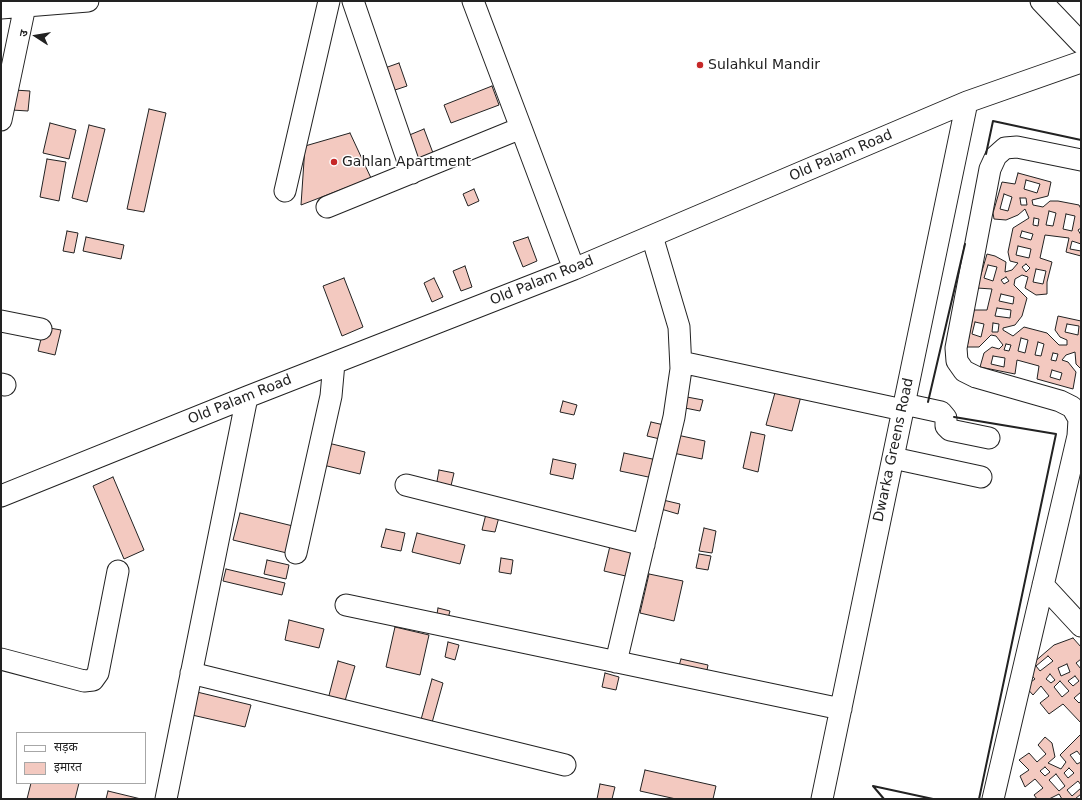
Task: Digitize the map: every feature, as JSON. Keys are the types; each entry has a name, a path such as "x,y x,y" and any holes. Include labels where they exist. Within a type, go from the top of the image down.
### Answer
{"street":[{"path":"1,8 88,1"},
{"path":"285,191 328,1"},
{"path":"353,1 412,172"},
{"path":"473,1 574,270"},
{"path":"1041,1 1081,43"},
{"path":"1,120 25,6"},
{"name":"Old Palam Road","path":"1,496 247,397 574,270 966,102 1081,62"},
{"name":"Dwarka Greens Road","path":"828,794 841,709 966,102"},
{"path":"327,207 521,128"},
{"path":"993,799 1078,436 1080,419 1072,407 1060,401 976,377 964,371 956,361 956,348 990,170 996,156 1005,148 1017,147 1081,160"},
{"path":"616,662 674,417 681,362 679,327 652,236"},
{"path":"1,321 41,329"},
{"path":"681,362 903,407 941,412 946,418 946,426 950,430 989,438"},
{"path":"296,553 331,396 334,363"},
{"path":"166,799 247,397"},
{"path":"893,458 981,477"},
{"path":"406,485 644,545"},
{"path":"1,659 84,681 93,680 98,673 118,571"},
{"path":"1043,584 1081,626"},
{"path":"346,605 841,709"},
{"path":"191,673 566,766"}],"building":[{"path":"399,63 407,86 389,92 382,69"},
{"path":"492,86 499,105 451,123 444,105"},
{"path":"14,90 30,91 28,111 12,110"},
{"path":"149,109 166,113 144,212 127,209"},
{"path":"50,123 76,130 69,159 43,153"},
{"path":"89,125 105,129 87,202 72,198"},
{"path":"424,129 433,153 416,159 407,136"},
{"name":"Gahlan Apartment","path":"350,133 371,178 301,205 305,146"},
{"path":"47,159 66,162 59,201 40,197"},
{"path":"1018,173 1051,182 1048,196 1032,200 1033,205 1043,207 1050,201 1058,201 1079,205 1081,209 1081,228 1078,230 1081,235 1081,244 1072,241 1070,249 1081,251 1081,256 1066,252 1069,238 1045,235 1040,258 1052,262 1047,282 1047,294 1036,295 1025,288 1028,277 1022,275 1015,279 1014,285 1027,298 1022,316 1015,325 1003,328 1003,330 1013,336 1024,327 1047,333 1059,345 1067,345 1067,340 1060,337 1055,330 1058,316 1081,321 1081,369 1076,364 1075,352 1066,355 1062,360 1068,362 1076,372 1073,389 1037,379 1039,366 1017,360 1015,374 980,367 984,353 992,347 999,349 1003,345 996,336 991,335 979,347 967,347 974,310 987,310 992,289 977,288 987,254 995,256 1006,262 1005,272 1012,270 1018,263 1010,261 1008,252 1013,228 1029,218 1025,209 1018,215 1006,220 994,219 993,213 1002,182 1015,184","holes":["1026,180 1040,184 1037,193 1024,189","1004,194 1012,197 1008,211 1000,209","1020,198 1026,198 1027,205 1021,205","1049,211 1056,213 1053,226 1046,225","1066,214 1075,216 1072,231 1063,229","1034,218 1039,219 1038,226 1033,225","1022,231 1033,234 1031,240 1020,237","1018,246 1031,249 1029,258 1016,255","1026,264 1030,268 1026,272 1022,267","988,265 997,267 993,281 984,278","1036,269 1046,271 1043,284 1033,282","1006,277 1009,281 1004,284 1001,280","1001,294 1014,297 1013,304 999,301","997,308 1011,310 1010,318 995,316","975,322 984,324 981,337 972,334","993,323 999,324 998,332 992,332","1067,324 1079,326 1078,335 1065,332","1021,338 1028,340 1025,353 1018,351","1038,342 1044,344 1041,356 1035,355","1006,344 1011,345 1009,351 1004,350","1053,353 1058,354 1056,361 1051,360","993,356 1005,358 1004,367 991,364","1052,370 1062,373 1060,380 1050,377"]},
{"path":"474,189 479,201 468,206 463,194"},
{"path":"67,231 78,233 74,253 63,251"},
{"path":"86,237 124,245 121,259 83,251"},
{"path":"528,237 537,261 523,267 513,242"},
{"path":"465,266 472,287 461,291 453,271"},
{"path":"344,278 363,327 342,336 323,286"},
{"path":"434,278 443,297 432,302 424,283"},
{"path":"44,327 61,330 55,355 38,351"},
{"path":"776,389 801,396 792,431 766,425"},
{"path":"687,397 703,400 700,411 685,408"},
{"path":"563,401 577,405 574,415 560,412"},
{"path":"651,422 664,425 660,439 647,436"},
{"path":"751,432 765,435 758,472 743,468"},
{"path":"677,435 705,441 702,459 673,453"},
{"path":"324,442 365,452 360,474 319,464"},
{"path":"624,453 657,460 653,478 620,471"},
{"path":"553,459 576,464 573,479 550,474"},
{"path":"439,470 454,473 450,490 436,487"},
{"path":"113,477 144,550 124,559 93,486"},
{"path":"663,500 680,504 678,514 661,509"},
{"path":"240,513 297,527 291,554 233,540"},
{"path":"486,514 499,517 495,532 482,530"},
{"path":"704,528 716,531 712,553 699,551"},
{"path":"386,529 405,533 401,551 381,547"},
{"path":"417,533 465,545 460,564 412,552"},
{"path":"610,546 636,553 630,577 604,571"},
{"path":"699,554 711,556 708,570 696,568"},
{"path":"501,558 513,560 511,574 499,572"},
{"path":"267,560 289,565 286,579 264,574"},
{"path":"226,569 285,583 282,595 223,581"},
{"path":"649,574 683,581 674,621 640,613"},
{"path":"438,608 450,611 447,622 436,620"},
{"path":"289,620 324,629 319,648 285,640"},
{"path":"395,627 429,635 420,675 386,667"},
{"path":"1073,638 1081,647 1081,659 1076,663 1081,669 1081,692 1074,698 1079,703 1081,701 1081,723 1063,704 1049,714 1040,703 1049,696 1041,686 1033,695 1025,686 1035,679 1026,669 1054,645","holes":["1048,656 1053,661 1040,671 1036,666","1067,664 1070,672 1061,676 1058,668","1050,674 1055,680 1051,683 1046,679","1075,676 1079,681 1073,686 1068,681","1060,681 1069,691 1062,697 1054,687"]},
{"path":"448,642 459,645 455,660 445,657"},
{"path":"681,659 708,665 706,675 678,669"},
{"path":"338,661 355,666 343,708 327,703"},
{"path":"605,673 619,677 616,690 602,687"},
{"path":"432,679 443,683 430,730 419,727"},
{"path":"197,692 251,705 245,727 192,715"},
{"path":"1081,734 1081,756 1077,751 1070,755 1077,764 1081,762 1081,785 1078,781 1067,790 1072,796 1081,788 1081,794 1075,799 1062,799 1059,794 1049,799 1037,799 1034,795 1043,788 1035,779 1025,787 1020,776 1029,770 1019,760 1029,753 1037,762 1046,754 1038,745 1045,737 1052,743 1055,757 1048,763 1061,769 1066,762 1060,755","holes":["1045,767 1050,772 1045,776 1040,771","1069,768 1074,773 1068,778 1064,773","1056,774 1065,786 1059,791 1049,780"]},
{"path":"645,770 716,786 713,799 676,799 640,791"},
{"path":"31,784 79,784 75,799 27,799"},
{"path":"600,784 615,787 612,799 597,799"},
{"path":"108,791 141,799 106,799"}],"wall":[{"path":"986,154 993,121 1081,140"},
{"path":"928,402 965,244"},
{"path":"954,417 1056,434 979,799"},
{"path":"884,799 873,786 933,799"}],"place":[{"name":"Sulahkul Mandir","path":"700,65"},
{"name":"Gahlan Apartment","path":"334,162"}]}
